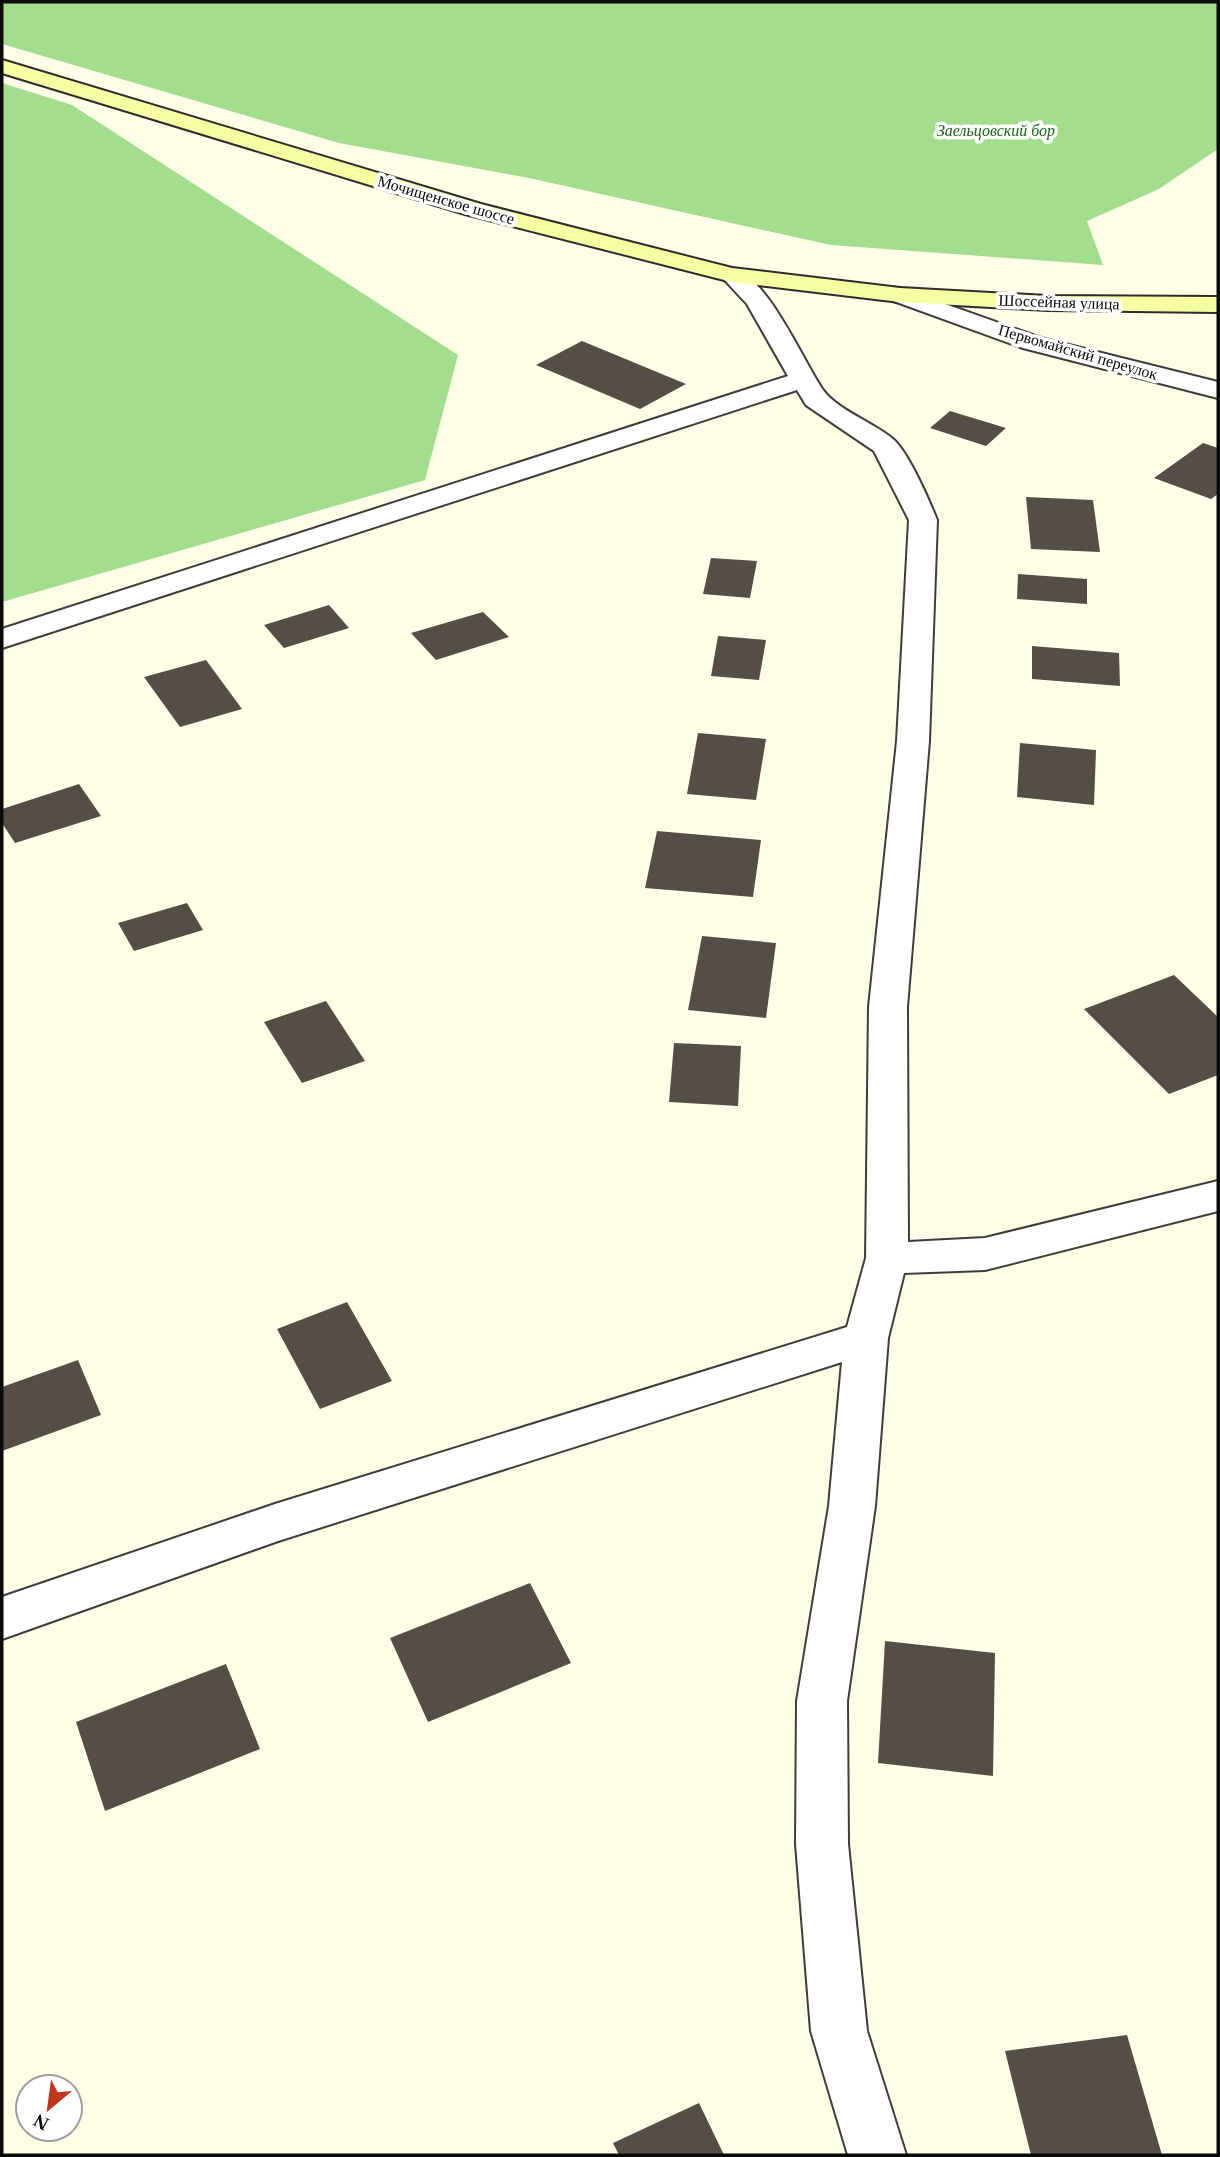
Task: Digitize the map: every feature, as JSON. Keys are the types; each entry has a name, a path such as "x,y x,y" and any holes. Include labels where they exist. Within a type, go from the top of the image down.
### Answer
{"street":[{"name":"Мочищенское шоссе","path":"2,66 473,209 732,275 900,295"},
{"path":"732,275 757,300 815,399 885,446 923,520 913,741 888,1007 887,1258 866,1338 852,1506 822,1701 822,1844 839,2031 877,2155"},
{"name":"Шоссейная улица","path":"900,295 1046,303 1218,305"},
{"name":"Первомайский переулок","path":"900,295 1032,343 1218,390"},
{"path":"2,639 804,379"},
{"path":"887,1258 985,1254 1218,1196"},
{"path":"2,1618 275,1523 866,1338"}],"green space":[{"name":"Заельцовский бор","path":"2,2 1218,2 1218,149 1159,189 1087,221 1103,265 831,245 529,178 339,143 2,44"},
{"path":"2,83 72,105 458,355 425,480 2,602"}],"building":[{"path":"582,341 686,384 640,409 536,365"},
{"path":"950,411 1006,428 986,446 930,428"},
{"path":"1203,443 1218,448 1218,494 1211,499 1154,478"},
{"path":"1026,497 1093,500 1100,552 1031,549"},
{"path":"711,558 757,561 750,598 703,594"},
{"path":"1018,574 1087,579 1087,604 1017,599"},
{"path":"329,605 349,628 284,648 264,625"},
{"path":"483,612 509,637 436,660 411,633"},
{"path":"718,636 766,640 759,680 711,676"},
{"path":"1032,646 1119,653 1120,686 1032,679"},
{"path":"206,660 242,709 180,727 144,677"},
{"path":"698,733 766,739 756,800 687,794"},
{"path":"1020,743 1096,750 1094,805 1017,797"},
{"path":"79,784 101,816 15,843 2,823 2,809"},
{"path":"657,831 761,840 753,897 645,888"},
{"path":"187,903 203,930 134,951 118,923"},
{"path":"702,936 776,943 766,1018 688,1010"},
{"path":"1174,975 1218,1017 1218,1075 1169,1094 1084,1009"},
{"path":"326,1001 365,1061 302,1083 264,1022"},
{"path":"674,1043 741,1046 738,1106 669,1102"},
{"path":"347,1302 392,1381 320,1409 277,1329"},
{"path":"78,1360 101,1415 2,1451 2,1387"},
{"path":"530,1583 571,1663 428,1722 390,1638"},
{"path":"885,1641 995,1653 993,1776 878,1763"},
{"path":"226,1664 260,1749 105,1811 76,1722"},
{"path":"1127,2035 1162,2155 1031,2155 1005,2051"},
{"path":"699,2103 724,2155 619,2155 613,2143"}]}
